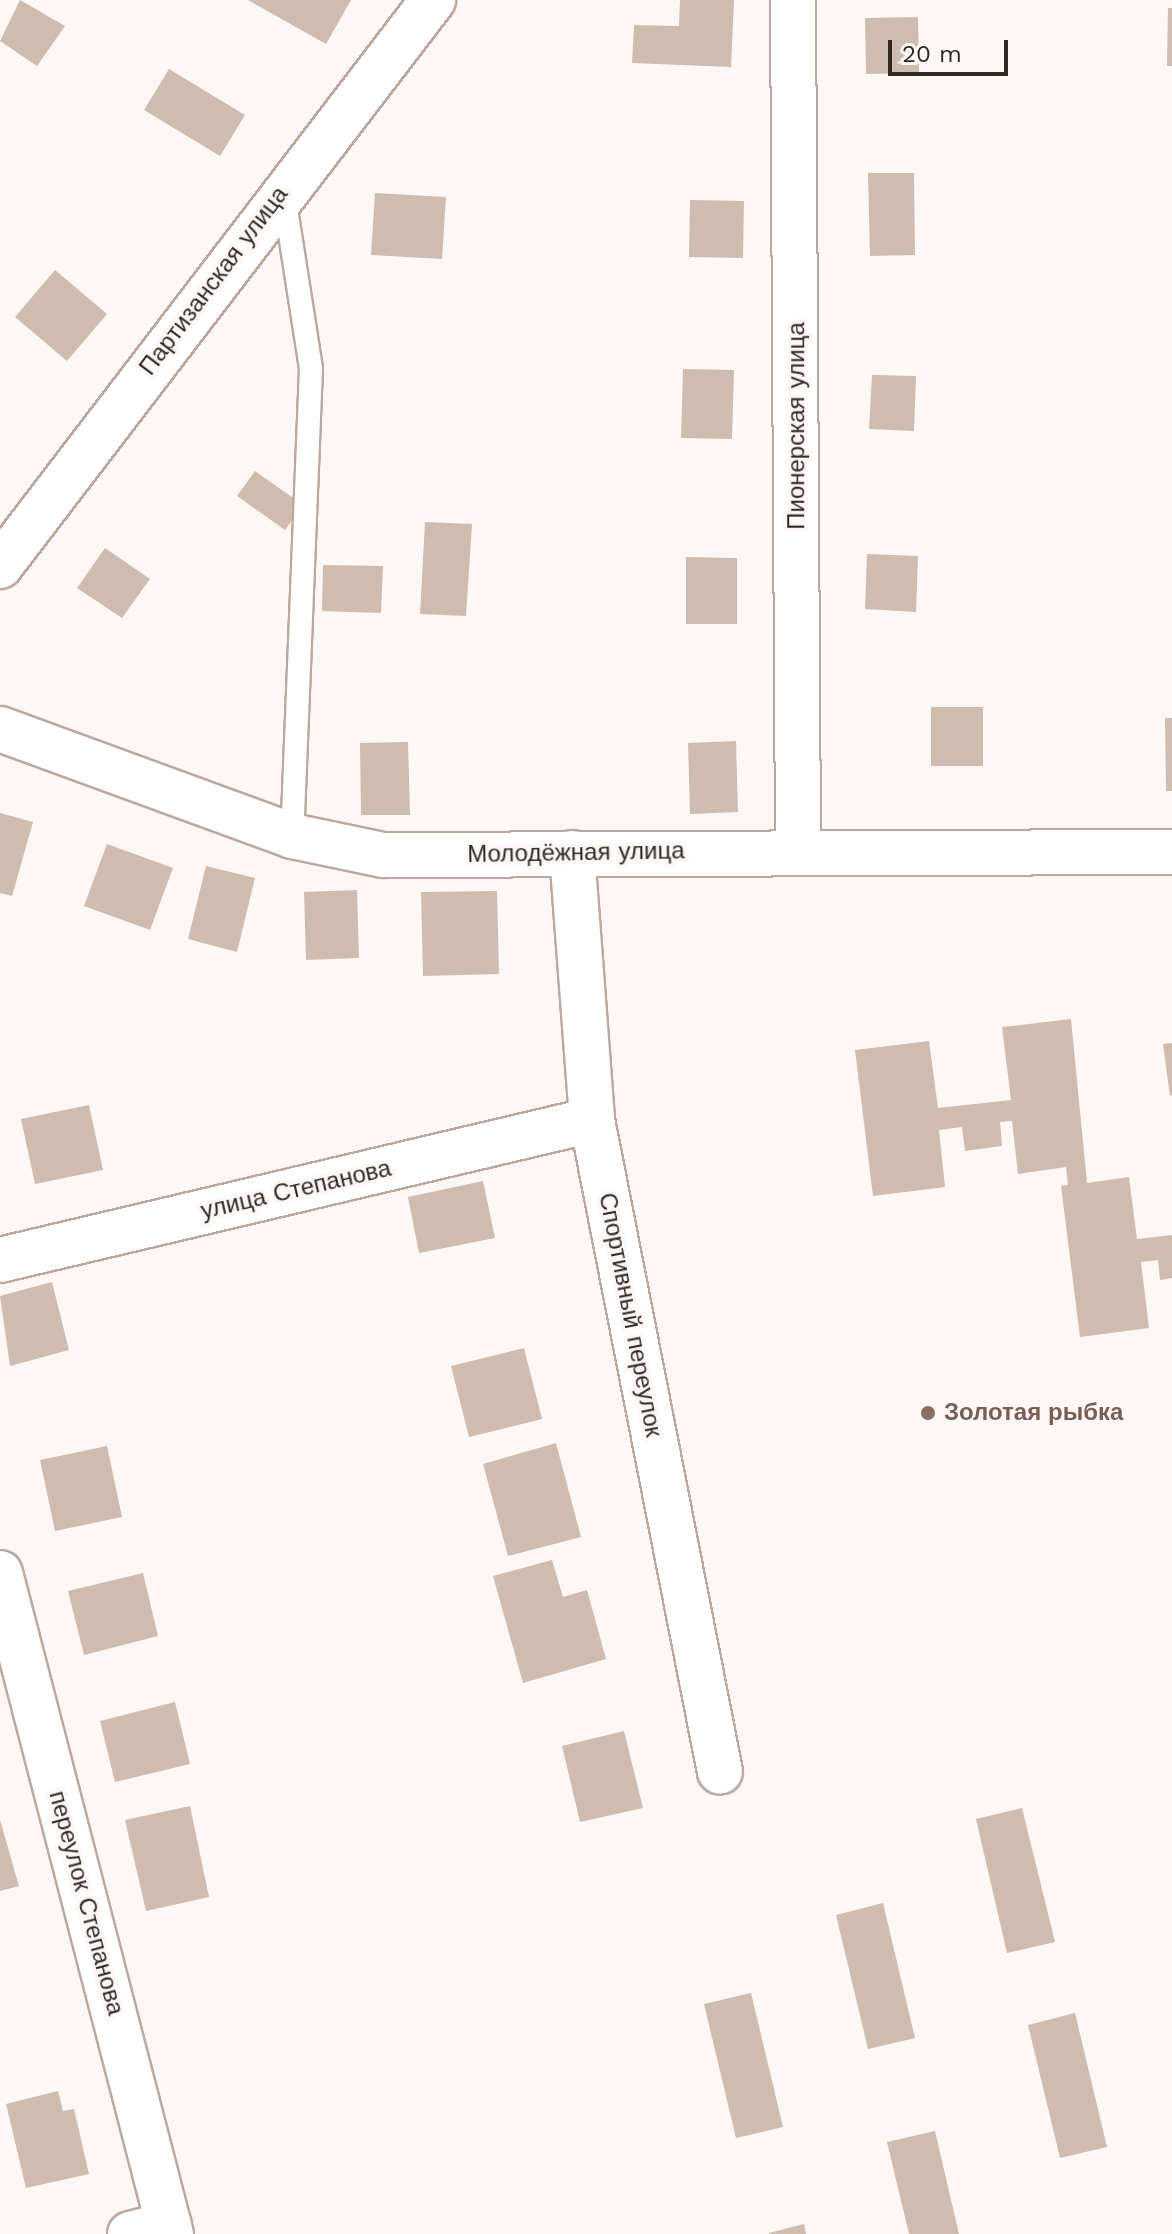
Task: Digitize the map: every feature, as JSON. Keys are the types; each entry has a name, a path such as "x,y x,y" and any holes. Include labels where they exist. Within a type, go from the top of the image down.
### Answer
{"street":[{"name":"Партизанская улица","path":"0,566 283,189 433,0"},
{"name":"Пионерская улица","path":"793,0 798,851"},
{"name":"Молодёжная улица","path":"0,729 292,836 383,855 798,851 1172,852"},
{"name":"Спортивный переулок","path":"572,853 592,1120 720,1772"},
{"name":"улица Степанова","path":"0,1260 592,1120"},
{"name":"переулок Степанова","path":"0,1573 157,2231"}],"lane":[{"path":"283,189 311,368 292,836"}],"building":[{"path":"20,0 65,26 37,66 0,41"},
{"path":"248,0 351,0 326,44"},
{"path":"680,0 734,0 731,67 632,63 634,25 679,26"},
{"path":"1168,8 1172,8 1172,66 1167,66"},
{"path":"918,17 919,73 866,74 865,18"},
{"path":"169,69 245,115 220,156 144,110"},
{"path":"868,173 914,173 915,255 870,256"},
{"path":"375,193 446,197 442,259 371,255"},
{"path":"690,200 744,201 743,258 689,257"},
{"path":"55,270 107,314 67,361 15,317"},
{"path":"683,369 734,370 732,439 681,438"},
{"path":"872,375 916,376 914,431 869,429"},
{"path":"255,471 303,505 285,530 237,496"},
{"path":"425,522 472,524 466,616 420,614"},
{"path":"105,548 150,579 122,618 77,588"},
{"path":"867,554 918,556 916,612 865,609"},
{"path":"686,557 737,558 737,624 686,624"},
{"path":"323,565 383,566 381,613 322,611"},
{"path":"931,707 983,707 983,766 931,766"},
{"path":"1165,718 1172,718 1172,791 1166,791"},
{"path":"736,741 738,812 690,814 688,743"},
{"path":"408,742 410,815 361,815 360,743"},
{"path":"0,813 33,822 12,896 0,893"},
{"path":"107,844 173,868 150,930 84,906"},
{"path":"206,866 255,878 237,952 188,939"},
{"path":"357,890 359,958 306,960 304,892"},
{"path":"497,891 499,974 423,976 421,892"},
{"path":"1071,1019 1087,1183 1129,1177 1137,1239 1172,1235 1172,1278 1160,1280 1158,1260 1141,1262 1149,1328 1080,1337 1061,1186 1068,1185 1066,1167 1018,1174 1012,1121 1000,1122 1002,1146 965,1151 962,1127 939,1130 945,1187 873,1196 855,1050 929,1041 938,1108 1011,1100 1002,1027"},
{"path":"1172,1043 1172,1095 1170,1096 1163,1044"},
{"path":"89,1105 103,1170 35,1184 21,1119"},
{"path":"483,1181 495,1238 419,1253 408,1197"},
{"path":"52,1282 69,1350 10,1366 0,1296"},
{"path":"524,1348 542,1419 469,1437 451,1366"},
{"path":"556,1443 581,1537 508,1556 483,1464"},
{"path":"107,1446 122,1517 55,1531 40,1460"},
{"path":"552,1560 563,1597 587,1590 606,1659 523,1683 493,1576"},
{"path":"143,1573 158,1636 84,1655 68,1591"},
{"path":"175,1702 190,1764 115,1782 100,1721"},
{"path":"624,1731 643,1808 580,1822 562,1746"},
{"path":"190,1806 209,1897 146,1911 125,1820"},
{"path":"1022,1808 1055,1942 1007,1953 976,1819"},
{"path":"0,1820 19,1886 0,1891"},
{"path":"883,1903 915,2038 868,2049 836,1915"},
{"path":"751,1993 783,2127 736,2138 704,2004"},
{"path":"1075,2013 1107,2147 1060,2158 1028,2025"},
{"path":"58,2091 63,2111 74,2109 89,2174 26,2188 6,2104"},
{"path":"935,2131 959,2234 909,2234 887,2142"},
{"path":"804,2224 806,2234 769,2234 769,2233"}],"place":[{"name":"Золотая рыбка","path":"928,1413"}]}
